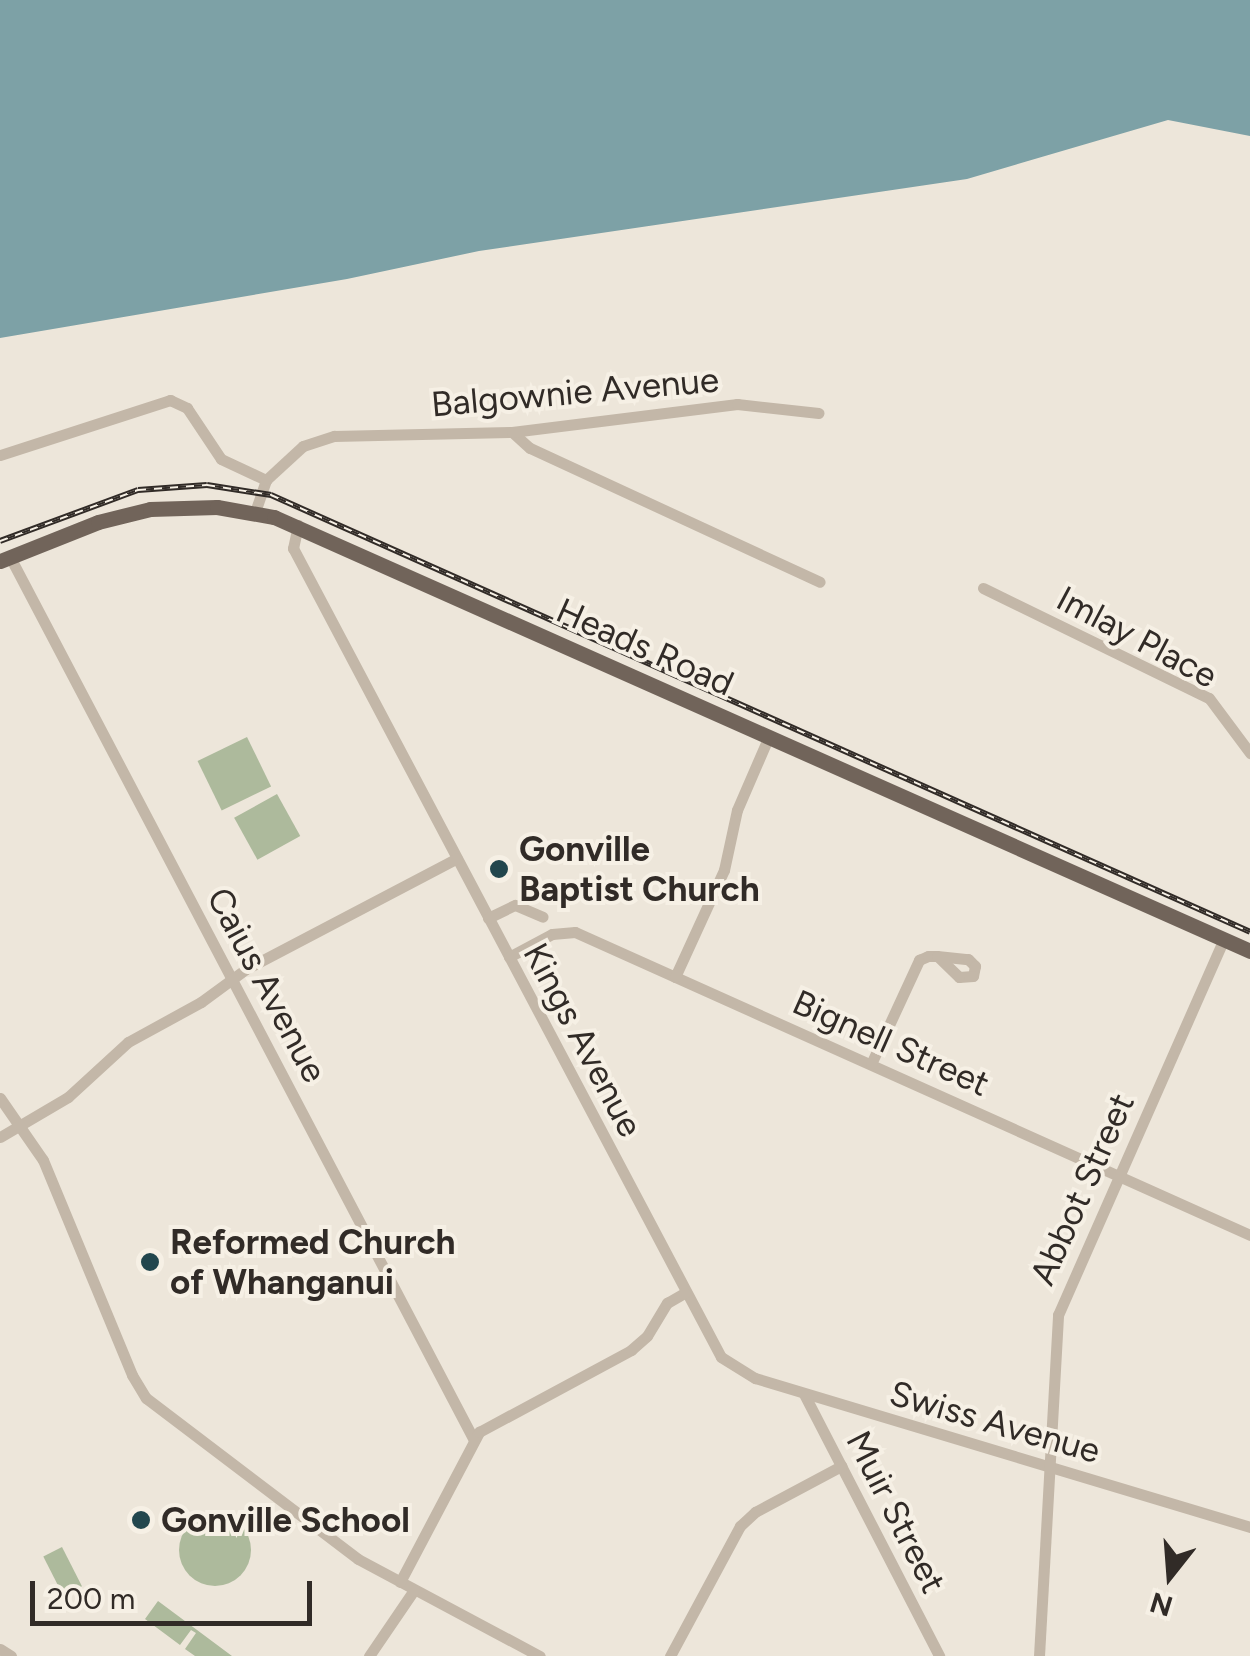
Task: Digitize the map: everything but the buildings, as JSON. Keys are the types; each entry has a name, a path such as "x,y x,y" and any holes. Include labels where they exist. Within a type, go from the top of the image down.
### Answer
{"main road":[{"name":"Heads Road","path":"5,559 98,522 150,509 195,506 255,512 298,525 1250,950"}],"street":[{"path":"0,455 163,400 182,404 221,459 266,480"},
{"name":"Balgownie Avenue","path":"255,512 266,480 303,446 334,436 512,432 737,404 818,414"},
{"path":"512,432 522,445 820,582"},
{"name":"Kings Avenue","path":"298,525 293,548 684,1293 727,1363"},
{"name":"Caius Avenue","path":"5,559 232,978 474,1440"},
{"name":"Imlay Place","path":"983,588 1208,698 1250,753"},
{"path":"675,976 724,870 737,810 769,736"},
{"path":"0,1138 68,1098 128,1042 201,1002 232,978 458,858"},
{"path":"488,918 515,905 543,918"},
{"name":"Bignell Street","path":"509,957 552,934 575,932 1250,1235"},
{"name":"Abbot Street","path":"1040,1656 1058,1315 1224,939"},
{"path":"871,1064 914,966 919,960 936,956"},
{"path":"0,1098 47,1168 132,1375 146,1398 350,1554 540,1656"},
{"path":"400,1582 474,1440 490,1426 630,1350 647,1336 667,1303 684,1293"},
{"name":"Swiss Avenue","path":"727,1363 744,1374 804,1394 1250,1527"},
{"name":"Muir Street","path":"804,1394 940,1656"},
{"path":"670,1656 740,1526 755,1512 841,1466"},
{"path":"369,1656 414,1590"},
{"path":"0,1649 11,1656"}],"green space":[{"path":"247,737 271,786 222,811 198,761"},
{"path":"277,794 300,836 257,860 234,818"},
{"path":"215,1514 240,1525 251,1550 240,1575 215,1586 190,1575 179,1550 190,1525"},
{"path":"62,1547 82,1586 63,1596 43,1557"},
{"path":"158,1601 232,1656 195,1656 185,1649 196,1633 191,1630 180,1645 145,1619"}],"water":[{"path":"0,0 1250,0 1250,136 1168,120 967,179 479,251 347,279 0,338"}],"railway":[{"path":"0,541 138,490 207,485 271,495 1250,932"}],"place":[{"name":"Gonville Baptist Church","path":"499,869"},
{"name":"Reformed Church of Whanganui","path":"150,1262"},
{"name":"Gonville School","path":"141,1520"}]}
